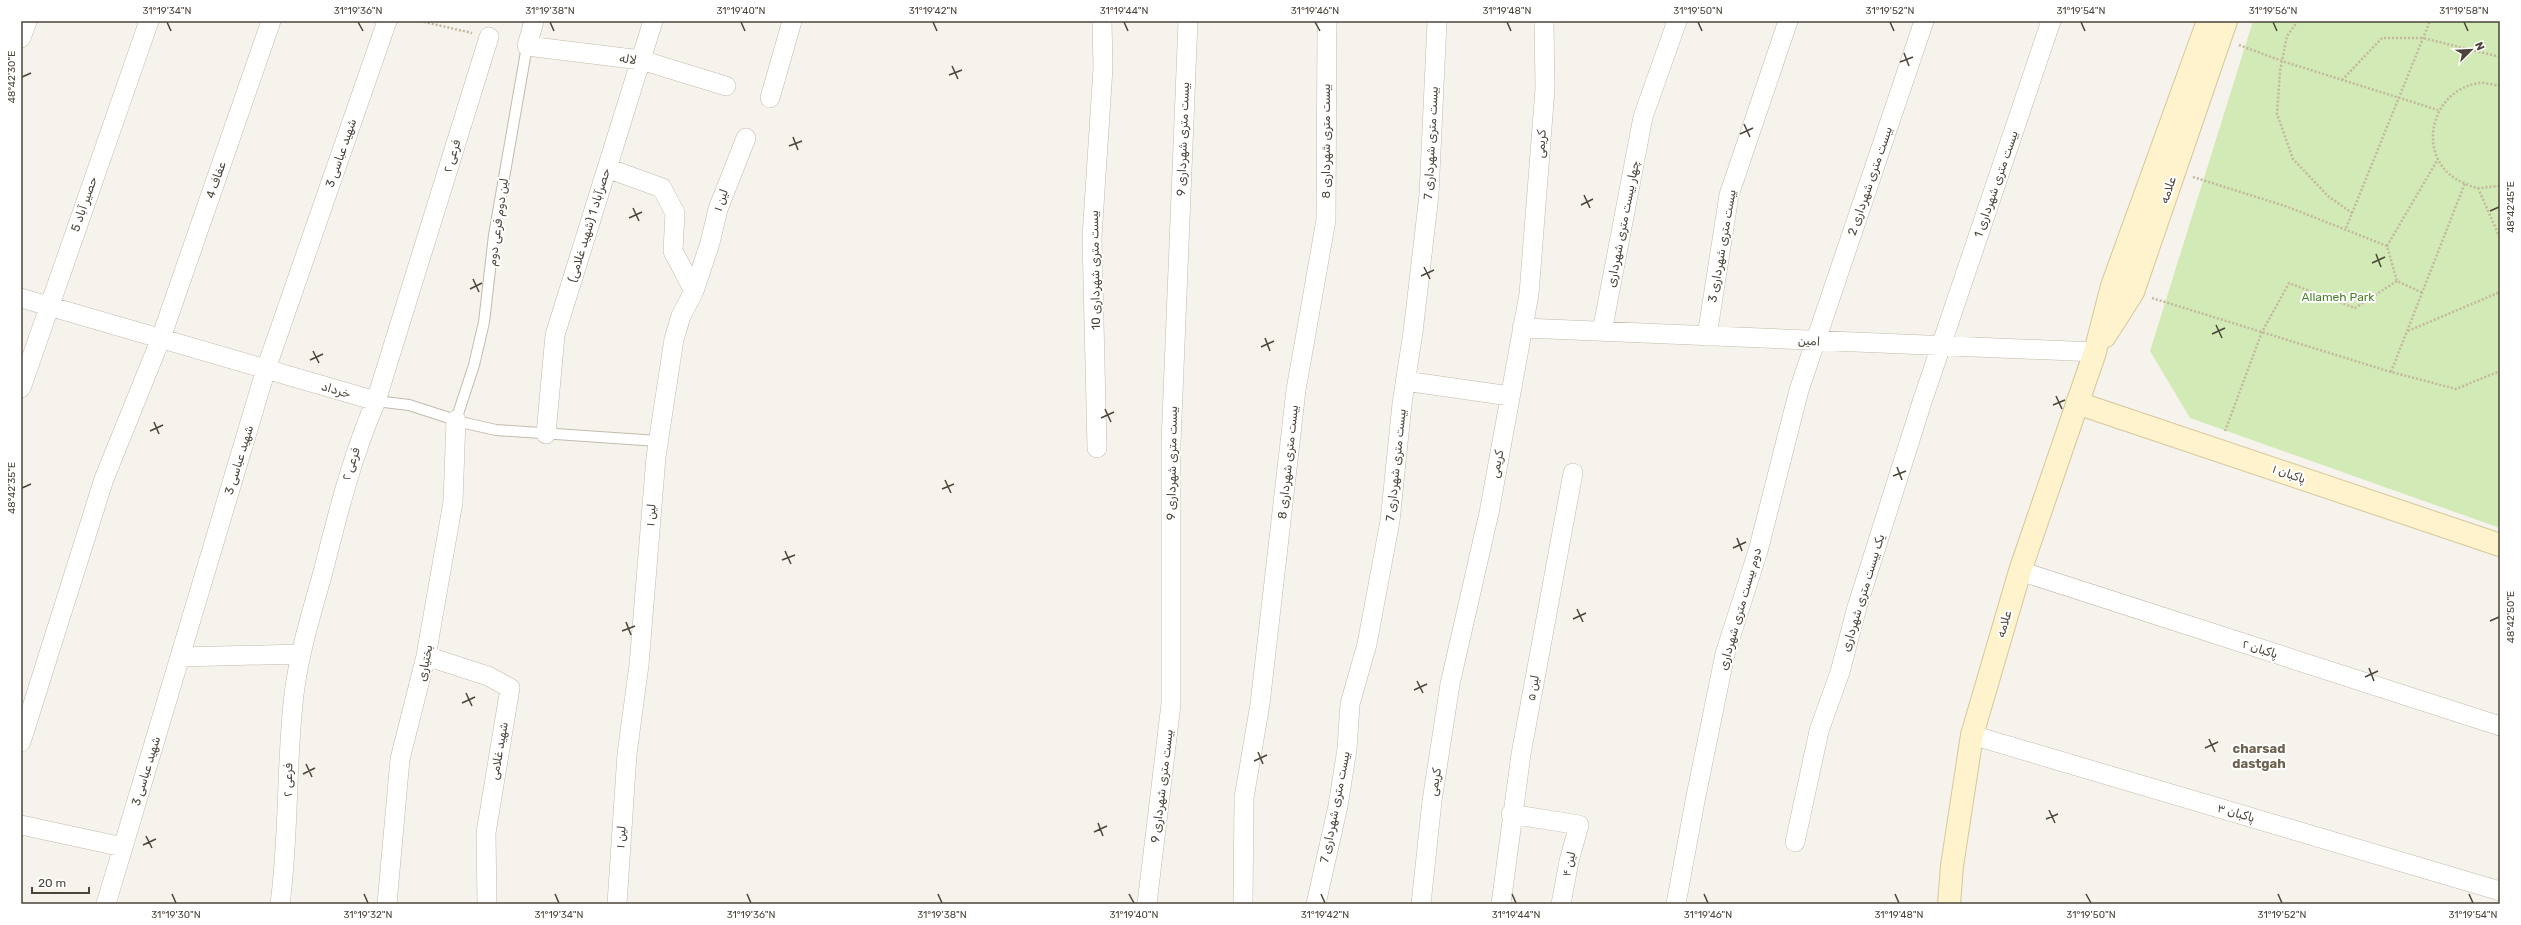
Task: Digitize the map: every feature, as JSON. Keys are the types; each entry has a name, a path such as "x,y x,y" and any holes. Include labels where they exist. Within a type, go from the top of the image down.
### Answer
{"street":[{"path":"21,38 27,21"},
{"name":"حصیر آباد 5","path":"21,388 48,306 149,21"},
{"name":"عفاف 4","path":"21,742 104,479 161,338 271,21"},
{"name":"شهید عباسی 3","path":"106,904 266,369 387,21"},
{"path":"527,46 534,21"},
{"name":"حصرآباد 1 (شهید غلامی)","path":"546,434 555,335 653,21"},
{"path":"770,98 792,21"},
{"name":"بیست متری شهرداری 10","path":"1097,448 1092,237 1103,68 1102,21"},
{"name":"بیست متری شهرداری 9","path":"1147,904 1171,704 1171,443 1188,21"},
{"name":"بیست متری شهرداری 8","path":"1243,904 1244,798 1260,704 1296,390 1326,220 1327,21"},
{"name":"بیست متری شهرداری 7","path":"1316,904 1338,806 1347,749 1350,704 1367,644 1390,521 1405,381 1429,194 1437,21"},
{"name":"کریمی","path":"1421,904 1432,801 1450,684 1489,513 1529,294 1540,170 1545,89 1544,21"},
{"name":"چهار بیست متری شهرداری","path":"1602,332 1644,117 1677,21"},
{"name":"بیست متری شهرداری 3","path":"1707,336 1729,195 1788,21"},
{"name":"بیست متری شهرداری 2","path":"1816,341 1924,21"},
{"name":"بیست متری شهرداری 1","path":"1942,346 2051,21"},
{"name":"علامه","path":"2095,352 2133,292 2174,172 2218,26"},
{"name":"علامه","path":"1949,904 1952,866 1972,735 2020,571 2095,352 2112,286 2218,26"},
{"name":"۲ فرعی","path":"280,904 288,824 288,765 292,711 301,654 345,483 360,438 376,401 489,37"},
{"name":"لاله","path":"527,46 641,60 726,86"},
{"name":"لین ۱","path":"617,904 627,754 640,664 641,628 658,441 674,339 681,316 694,291 710,243 718,209 746,138"},
{"path":"607,168 662,188 675,212 673,251 694,291"},
{"name":"خرداد","path":"21,298 376,401"},
{"name":"امین","path":"1522,328 2095,352"},
{"name":"دوم بیست متری شهرداری","path":"1676,904 1725,654 1758,551 1799,390 1816,341"},
{"name":"یک بیست متری شهرداری","path":"1795,842 1819,731 1840,672 1857,607 1908,444 1942,346"},
{"path":"1405,381 1510,396"},
{"name":"پاکبان ۱","path":"2078,403 2500,545"},
{"name":"بختیاری","path":"387,904 400,759 426,656 453,502 456,420"},
{"name":"لین ۵","path":"1501,904 1511,814 1573,473"},
{"name":"پاکبان ۲","path":"2020,571 2500,726"},
{"path":"180,656 301,654"},
{"name":"شهید غلامی","path":"426,656 488,676 510,688 486,833 487,904"},
{"name":"پاکبان ۳","path":"1972,735 2500,891"},
{"name":"لین ۴","path":"1511,814 1579,825 1569,861 1561,904"},
{"path":"21,824 123,847"}],"lane":[{"name":"لین دوم فرعی دوم","path":"456,420 474,365 484,322 490,283 494,235 527,46"},
{"name":"خرداد","path":"376,401 409,405 456,420 496,430 658,441"}],"path":[{"path":"2298,21 2287,36 2282,61 2277,114 2293,159 2328,196 2352,213"},
{"path":"2346,228 2430,21"},
{"path":"2218,26 2282,61 2398,99 2438,110"},
{"path":"2342,80 2382,38 2423,38 2500,57"},
{"path":"2500,86 2479,83 2455,92 2438,110 2432,134 2438,159 2454,179 2478,188 2500,186"},
{"path":"2397,281 2387,246 2438,159"},
{"path":"2174,172 2288,207 2346,228 2387,246"},
{"path":"2391,372 2465,183"},
{"path":"2478,188 2500,238"},
{"path":"2397,281 2423,292"},
{"path":"2218,450 2262,332 2288,282 2355,308 2397,281"},
{"path":"2133,292 2391,372 2456,389 2500,371"},
{"path":"2408,331 2500,292"}],"green space":[{"name":"Allameh Park","path":"2253,21 2500,21 2500,528 2190,418 2150,351"}],"district":[{"name":"charsad dastgah","path":"2259,756"}]}
